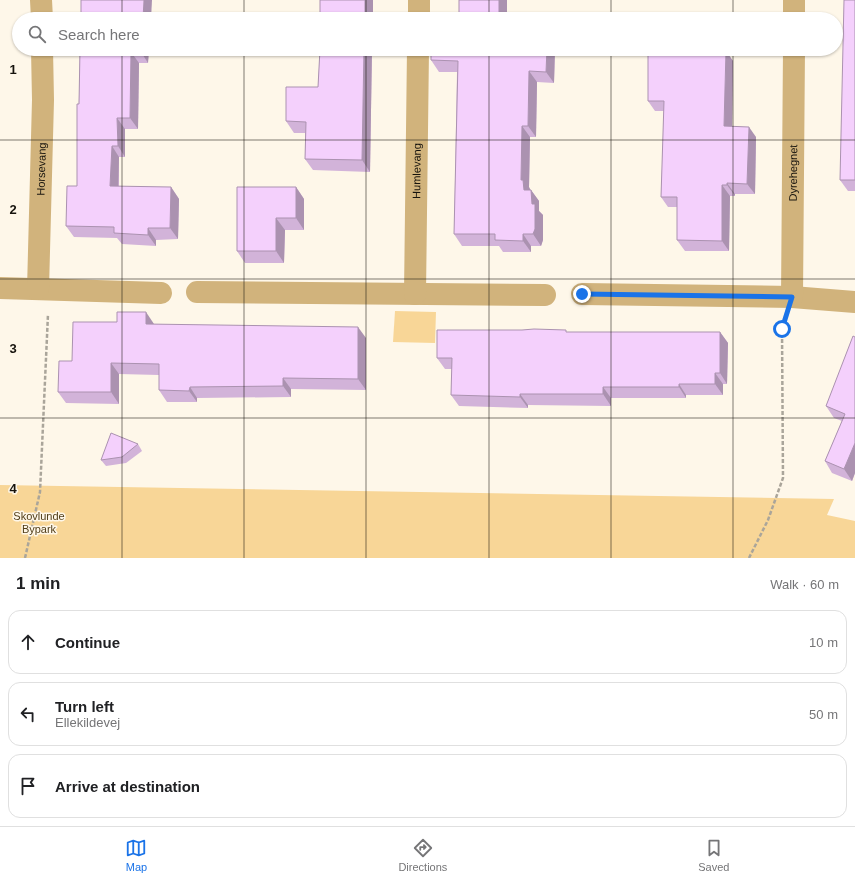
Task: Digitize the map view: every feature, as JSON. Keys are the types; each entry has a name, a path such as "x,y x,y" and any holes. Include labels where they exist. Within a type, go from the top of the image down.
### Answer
{"street":[{"path":"42,0 42,12"},
{"path":"419,0 419,12"},
{"path":"794,0 794,12"},
{"name":"Horsevang","path":"42,56 43,290"},
{"name":"Humlevang","path":"414,294 418,56"},
{"name":"Dyrehegnet","path":"792,297 794,56"},
{"path":"0,288 161,293"},
{"path":"197,292 545,295"},
{"path":"582,294 792,297 855,302"}],"path":[{"path":"25,558 40,492 43,290"},
{"path":"749,558 768,520 783,478 782,329 792,297"}],"green space":[{"path":"395,311 436,312 435,343 393,342"},
{"name":"Skovlunde Bypark","path":"0,485 834,499 827,515 855,521 855,558 0,558"}],"building":[{"path":"81,0 144,0 143,12 81,12"},
{"path":"320,0 365,0 365,12 320,12"},
{"path":"459,0 499,0 499,12 459,12"},
{"path":"844,0 855,0 855,180 840,180"},
{"path":"80,56 131,56 130,118 117,118 118,146 112,146 110,186 171,187 170,228 148,228 148,235 114,233 114,227 66,226 67,186 77,186 77,104 79,104"},
{"path":"320,56 364,56 362,160 305,159 306,122 286,121 286,87 318,87"},
{"path":"431,56 547,56 546,72 529,71 528,126 522,126 521,180 523,180 524,190 531,190 532,204 535,204 535,229 533,234 523,234 523,241 495,240 495,234 454,234 458,61 431,60"},
{"path":"648,56 726,56 724,126 749,127 747,184 727,183 727,185 722,185 722,241 677,240 677,197 661,197 664,101 648,101"},
{"path":"237,187 296,187 296,218 276,218 276,251 237,251"},
{"path":"117,312 146,312 146,324 358,327 358,379 283,378 283,386 190,387 189,391 159,390 159,364 111,363 111,392 58,392 59,361 72,361 73,322 117,322"},
{"path":"437,330 566,330 566,332 720,332 720,373 715,373 715,384 679,384 679,387 603,387 603,394 520,394 520,397 451,395 452,358 437,358"},
{"path":"853,336 855,337 855,443 844,469 825,461 845,414 826,406"},
{"path":"111,433 138,444 122,457 101,460"}],"route":[{"path":"582,294 792,297 782,329"}]}
